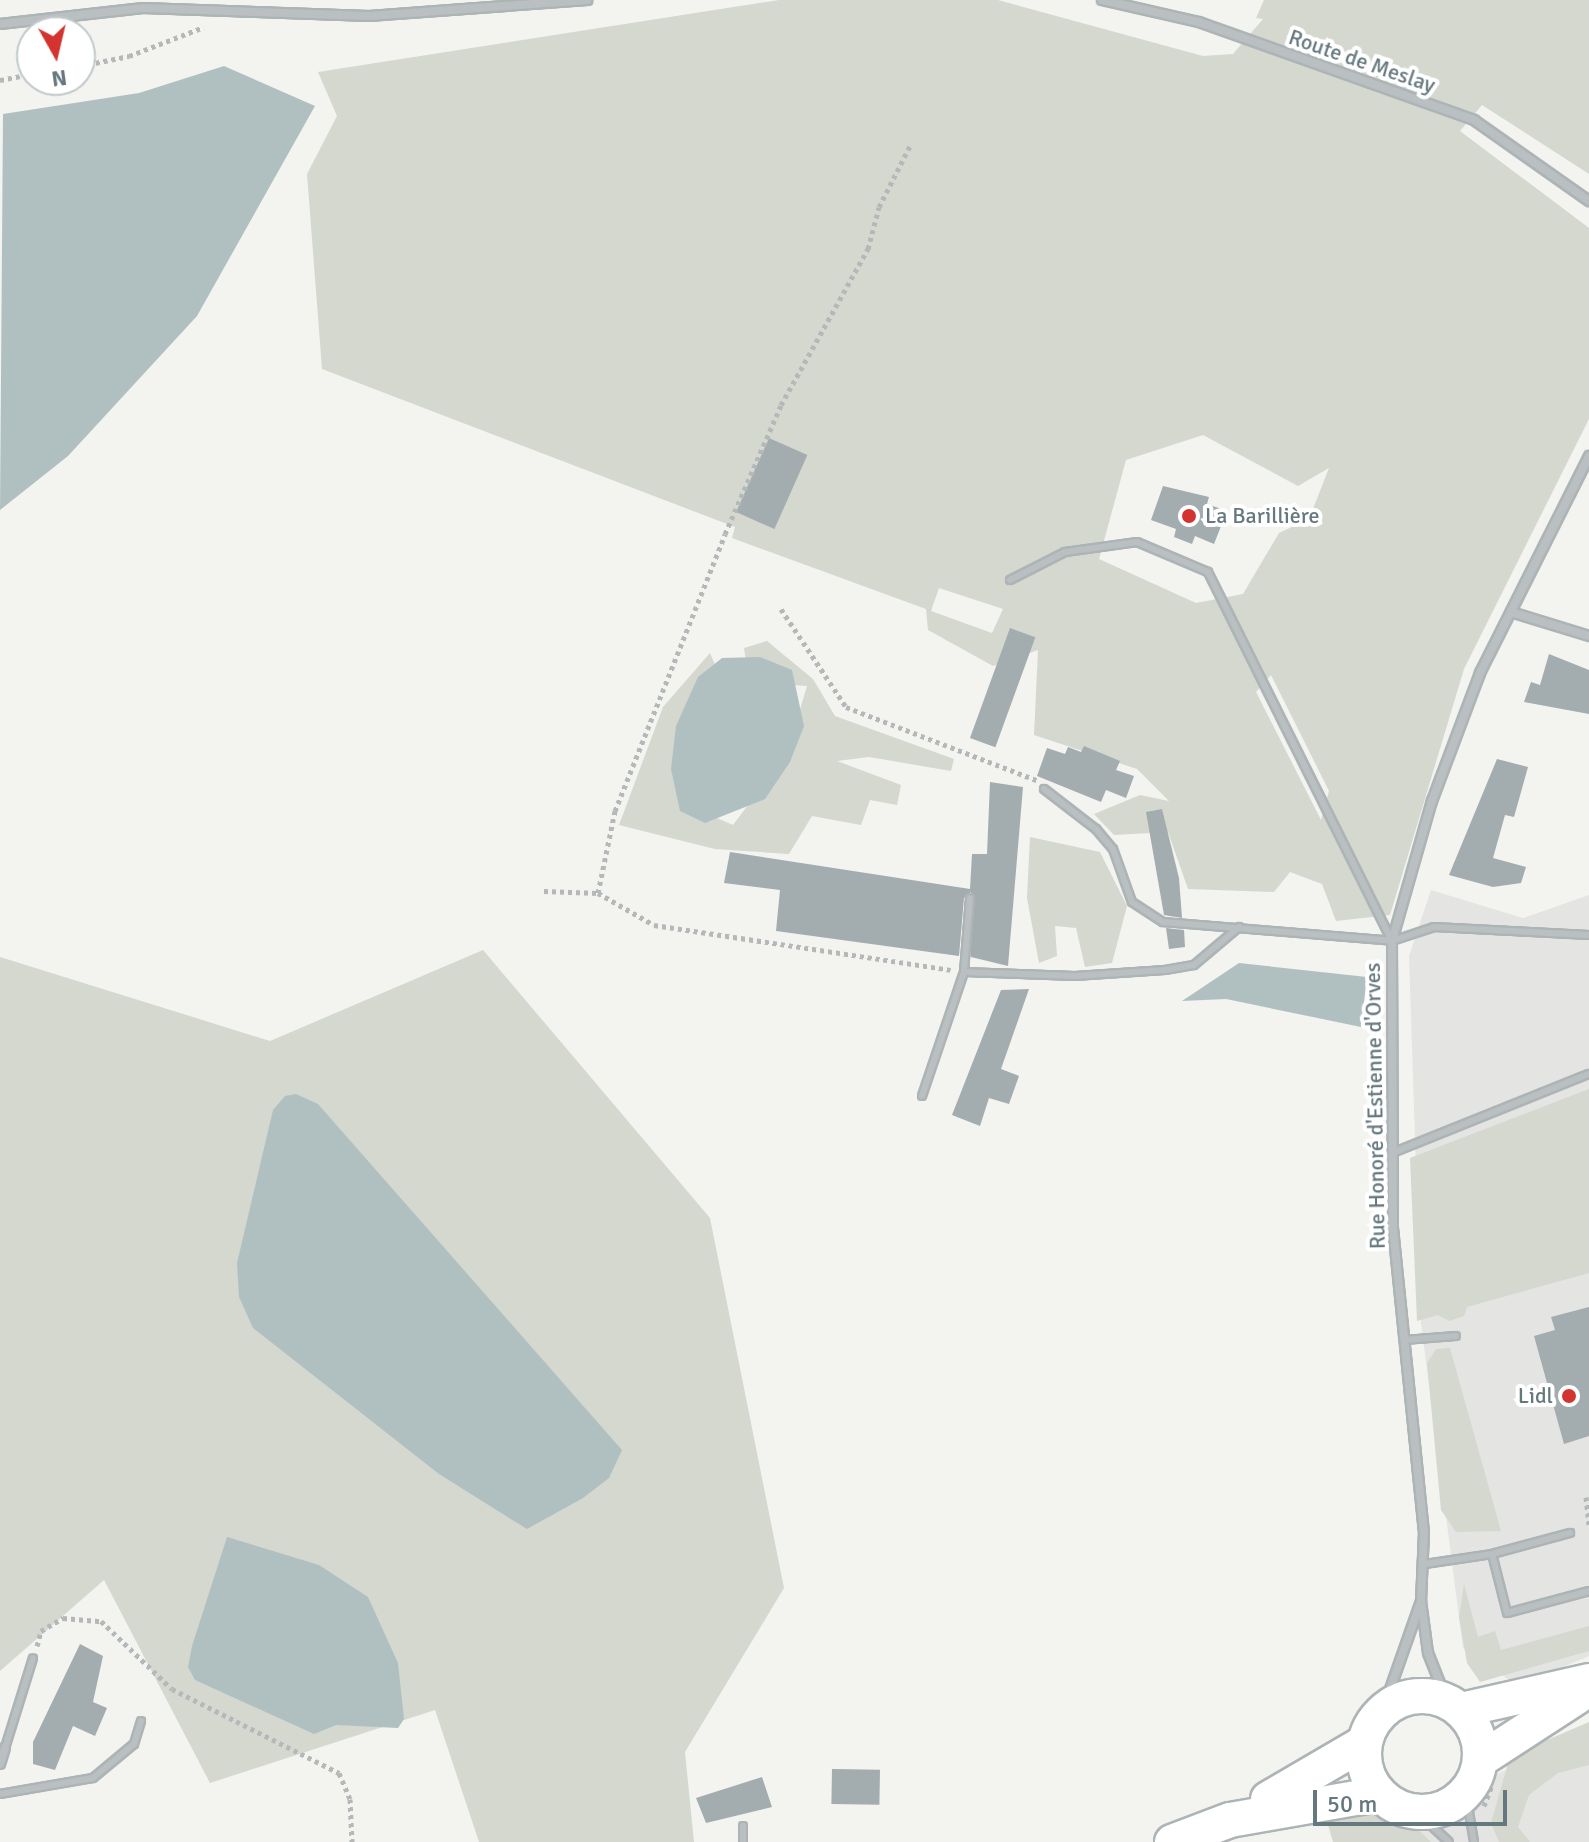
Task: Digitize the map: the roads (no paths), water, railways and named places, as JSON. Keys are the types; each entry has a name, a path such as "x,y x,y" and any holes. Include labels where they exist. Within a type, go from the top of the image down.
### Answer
{"main road":[{"path":"1172,1842 1230,1820 1364,1743 1382,1712 1413,1696 1454,1706 1589,1681"},
{"path":"1480,1760 1589,1690"},
{"path":"1364,1743 1365,1770 1379,1794 1418,1813 1452,1805 1466,1794 1480,1760 1477,1733 1454,1706"},
{"path":"1230,1820 1379,1794"}],"street":[{"path":"0,24 143,8 369,16 587,0"},
{"name":"Route de Meslay","path":"1102,0 1199,22 1474,120 1589,201"},
{"name":"Rue Honoré d'Estienne d'Orves","path":"1382,1712 1421,1601 1425,1564 1402,1340 1392,1153 1392,941 1432,801 1511,612 1589,456"},
{"path":"1511,612 1589,636"},
{"name":"Rue Honoré d'Estienne d'Orves","path":"1421,1601 1428,1653 1454,1706"},
{"path":"0,1764 5,1748"}],"lane":[{"path":"1010,580 1065,552 1137,542 1208,572 1392,941"},
{"path":"1044,789 1113,849 1132,902 1148,917 1392,941 1434,927 1589,935"},
{"path":"922,1096 964,972 970,898"},
{"path":"964,972 1075,976 1165,970 1194,965 1239,927"},
{"path":"1392,1153 1589,1074"},
{"path":"1402,1340 1456,1336"},
{"path":"1425,1564 1492,1554 1570,1533"},
{"path":"1492,1554 1507,1613 1589,1591"},
{"path":"5,1748 33,1658"},
{"path":"0,1794 93,1778 134,1744 141,1721"},
{"path":"1466,1794 1474,1842"},
{"path":"1418,1813 1449,1842"},
{"path":"743,1826 743,1842"}],"place":[{"name":"La Barillière","path":"1189,516"},
{"name":"Lidl","path":"1569,1396"}]}
